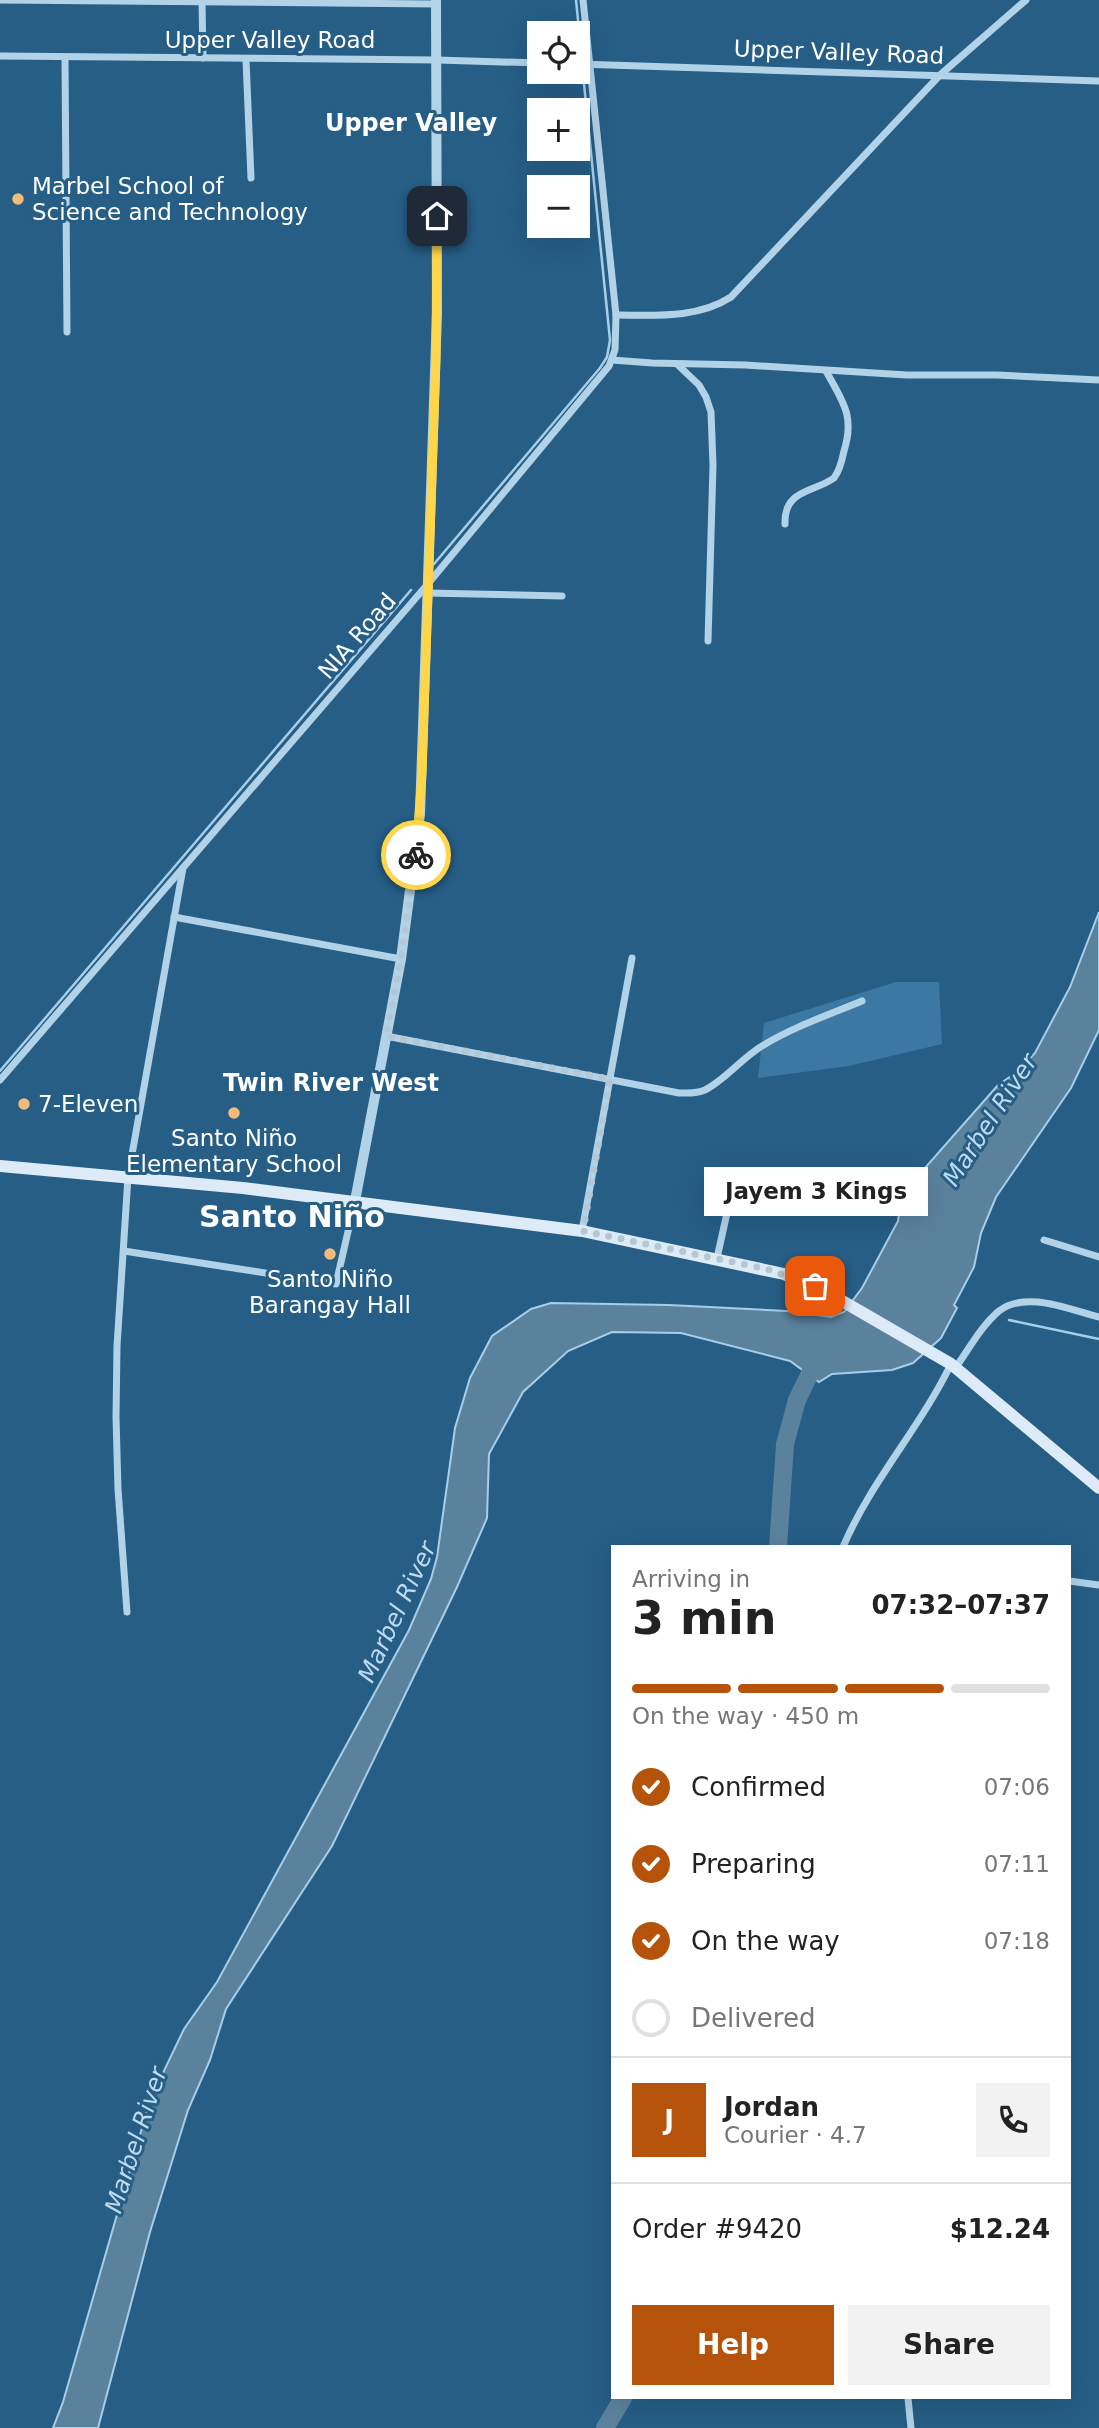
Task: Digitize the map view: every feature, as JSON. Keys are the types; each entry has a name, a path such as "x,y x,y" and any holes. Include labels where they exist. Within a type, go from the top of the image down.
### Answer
{"main road":[{"path":"0,1166 355,1201 583,1231 784,1274 837,1298 954,1366 1099,1488"}],"street":[{"path":"0,0 436,2 437,313 420,814 401,959 355,1201 336,1284 124,1251"},
{"path":"583,0 585,21"},
{"path":"615,315 688,313 731,297 940,75 1026,0"},
{"path":"202,1 203,58"},
{"name":"Upper Valley Road","path":"0,56 527,63"},
{"path":"65,58 67,332"},
{"path":"246,60 251,178"},
{"path":"590,65 615,315 615,350 612,360 907,375 1099,380"},
{"name":"Upper Valley Road","path":"590,65 1099,81"},
{"name":"NIA Road","path":"0,1080 427,589 598,381 612,360"},
{"path":"678,364 699,385 711,412 713,440 708,642"},
{"path":"785,524 785,514 792,500 806,490 829,482 838,474 848,439 850,431 846,411 826,371"},
{"path":"427,589 562,596"},
{"path":"127,1612 116,1417 117,1346 128,1177 183,867"},
{"path":"174,917 401,959"},
{"path":"583,1231 632,958"},
{"path":"386,1036 695,1094 708,1089 742,1060 771,1041 862,1002"},
{"path":"717,1258 733,1186 740,1179 758,1175"},
{"path":"1044,1240 1099,1257"},
{"path":"844,1545 874,1485 914,1431 954,1366 989,1321 1005,1307 1029,1302 1099,1317"},
{"path":"1071,1581 1099,1585"},
{"path":"908,2399 911,2428"}],"shaded area":[{"path":"896,982 939,982 942,1044 849,1066 758,1078 764,1023"}],"water":[{"name":"Marbel River","path":"1099,912 1099,1030 1071,1088 996,1197 981,1233 974,1267 954,1305 957,1308 941,1338 913,1363 892,1370 832,1374 819,1382 790,1361 681,1333 612,1332 568,1351 523,1392 489,1454 487,1518 457,1587 332,1846 226,2009 210,2060 188,2110 150,2232 98,2428 53,2428 63,2402 150,2100 184,2029 217,1982 409,1630 431,1579 437,1557 455,1428 470,1378 492,1336 531,1309 551,1303 669,1305 787,1311 831,1317 844,1312 862,1288 898,1221 901,1199 909,1186 998,1085 1017,1072 1035,1053 1070,987"}],"waterway":[{"path":"576,0 578,21"},
{"path":"434,564 607,357 610,340 584,84"},
{"path":"0,1071 411,590"},
{"path":"1009,1320 1099,1339"},
{"path":"778,1545 785,1444 797,1400 819,1355"},
{"path":"605,2428 622,2399"}],"way so far":[{"path":"416,855 401,959 386,1036 610,1079 583,1231 767,1269 815,1286"}],"place":[{"name":"Marbel School of Science and Technology","path":"18,199"},
{"name":"7-Eleven","path":"24,1104"},
{"name":"Santo Niño Elementary School","path":"234,1113"},
{"name":"Santo Niño Barangay Hall","path":"330,1254"},
{"name":"Jayem 3 Kings","path":"815,1286"}],"district":[{"name":"Upper Valley","path":"411,123"},
{"name":"Twin River West","path":"331,1083"},
{"name":"Santo Niño","path":"292,1217"}],"route":[{"path":"416,855 422,773 436,358 437,216"}]}
